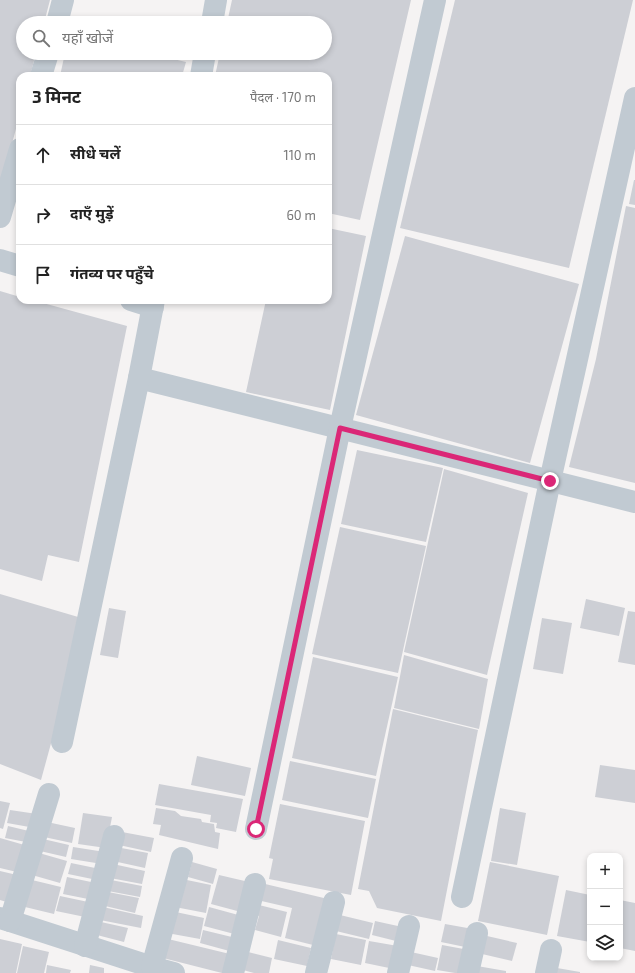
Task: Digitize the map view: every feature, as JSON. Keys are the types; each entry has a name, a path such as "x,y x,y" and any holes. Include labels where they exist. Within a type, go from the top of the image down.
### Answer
{"street":[{"path":"59,16 64,0"},
{"path":"213,16 216,0"},
{"path":"256,829 340,428 435,0"},
{"path":"42,72 46,60"},
{"path":"202,72 204,60"},
{"path":"462,897 550,481 635,98"},
{"path":"0,217 16,162"},
{"path":"0,260 16,265"},
{"path":"62,742 154,304"},
{"path":"139,378 635,502"},
{"path":"49,794 5,920 174,973"},
{"path":"85,946 114,836"},
{"path":"152,967 182,858"},
{"path":"233,973 255,884"},
{"path":"316,973 334,902"},
{"path":"398,973 409,926"},
{"path":"468,973 477,933"},
{"path":"546,973 551,950"}],"building":[{"path":"0,0 50,0 46,16 16,16 16,60 34,60 31,72 16,72 16,129 0,188"},
{"path":"232,0 411,0 360,220 332,214 332,72 216,72 218,60 332,60 332,16 229,16"},
{"path":"455,0 633,0 569,268 400,228"},
{"path":"63,60 178,60 186,62 183,72 61,72"},
{"path":"635,180 635,205 629,204"},
{"path":"626,206 635,208 635,483 569,467 596,359"},
{"path":"332,229 366,236 330,410 246,392 265,304 332,304"},
{"path":"405,236 579,284 530,463 356,415"},
{"path":"0,291 16,296 16,304 47,304 127,326 79,562 48,555 42,581 0,569"},
{"path":"357,450 443,468 426,542 341,524"},
{"path":"444,469 528,493 487,675 404,652"},
{"path":"340,527 426,546 398,673 312,654"},
{"path":"0,594 85,619 41,780 0,764"},
{"path":"586,599 625,608 619,636 580,628"},
{"path":"109,608 126,611 118,658 100,655"},
{"path":"628,611 635,612 635,665 618,662"},
{"path":"542,618 572,623 563,674 533,669"},
{"path":"404,655 488,679 479,729 394,708"},
{"path":"313,657 398,677 376,776 292,758"},
{"path":"393,709 478,730 441,921 377,908 369,891 358,889"},
{"path":"197,756 251,768 245,796 191,785"},
{"path":"290,761 376,779 368,818 282,800"},
{"path":"600,765 635,770 635,803 595,797"},
{"path":"159,784 243,799 236,832 216,828 217,823 210,822 211,815 155,805"},
{"path":"0,801 10,803 3,829 0,828"},
{"path":"280,804 365,821 351,895 269,879 273,859 269,858"},
{"path":"156,808 175,811 181,816 201,819 202,822 214,824 215,832 220,833 218,849 159,835 161,825 153,824"},
{"path":"500,808 526,813 517,865 491,861"},
{"path":"10,810 37,814 35,828 7,823"},
{"path":"83,813 112,817 106,848 78,844"},
{"path":"47,822 75,828 72,843 44,837"},
{"path":"8,826 33,832 31,843 5,838"},
{"path":"122,832 154,838 151,852 119,845"},
{"path":"0,838 28,846 21,873 0,868"},
{"path":"43,839 69,845 66,857 40,851"},
{"path":"73,847 105,852 102,864 71,859"},
{"path":"116,847 148,853 145,868 113,861"},
{"path":"39,853 67,861 60,883 32,875"},
{"path":"192,862 217,869 213,884 188,877"},
{"path":"490,862 559,876 547,935 478,921"},
{"path":"71,863 100,869 97,880 68,874"},
{"path":"113,864 145,871 142,884 110,878"},
{"path":"0,871 17,875 10,903 0,900"},
{"path":"219,875 249,882 241,912 211,904"},
{"path":"67,877 96,883 93,900 63,894"},
{"path":"182,879 211,885 206,913 175,907"},
{"path":"32,880 61,887 54,914 25,907"},
{"path":"111,880 142,886 140,897 108,891"},
{"path":"261,883 328,899 317,946 285,938 292,908 257,900"},
{"path":"566,890 587,894 587,941 557,936"},
{"path":"108,892 139,898 135,913 105,906"},
{"path":"60,896 93,903 90,918 56,911"},
{"path":"623,901 635,903 635,951 623,949"},
{"path":"255,904 287,912 281,937 255,930 259,916 253,914"},
{"path":"103,907 143,916 141,928 100,920"},
{"path":"209,907 242,916 238,935 204,926"},
{"path":"171,911 204,918 200,939 167,933"},
{"path":"340,915 373,923 369,939 336,931"},
{"path":"375,921 407,928 404,943 372,935"},
{"path":"101,922 128,928 124,942 97,935"},
{"path":"445,924 473,929 470,948 441,942"},
{"path":"203,930 236,938 233,952 200,943"},
{"path":"336,934 366,940 361,965 331,959"},
{"path":"487,936 517,943 512,961 482,954"},
{"path":"0,939 22,944 16,973 0,973"},
{"path":"168,939 234,955 222,973 163,958"},
{"path":"278,940 311,948 307,966 274,959"},
{"path":"369,941 398,946 394,969 365,963"},
{"path":"442,945 469,950 465,973 437,970"},
{"path":"23,946 49,952 44,973 17,973"},
{"path":"248,952 272,958 269,973 254,973 243,970"},
{"path":"411,952 438,958 435,971 408,965"},
{"path":"47,965 71,970 70,973 46,973"},
{"path":"90,965 104,968 104,973 89,973"},
{"path":"477,966 506,971 506,973 475,973"},
{"path":"557,968 580,972 580,973 556,973"}],"route":[{"path":"256,829 340,428 550,481"}]}
